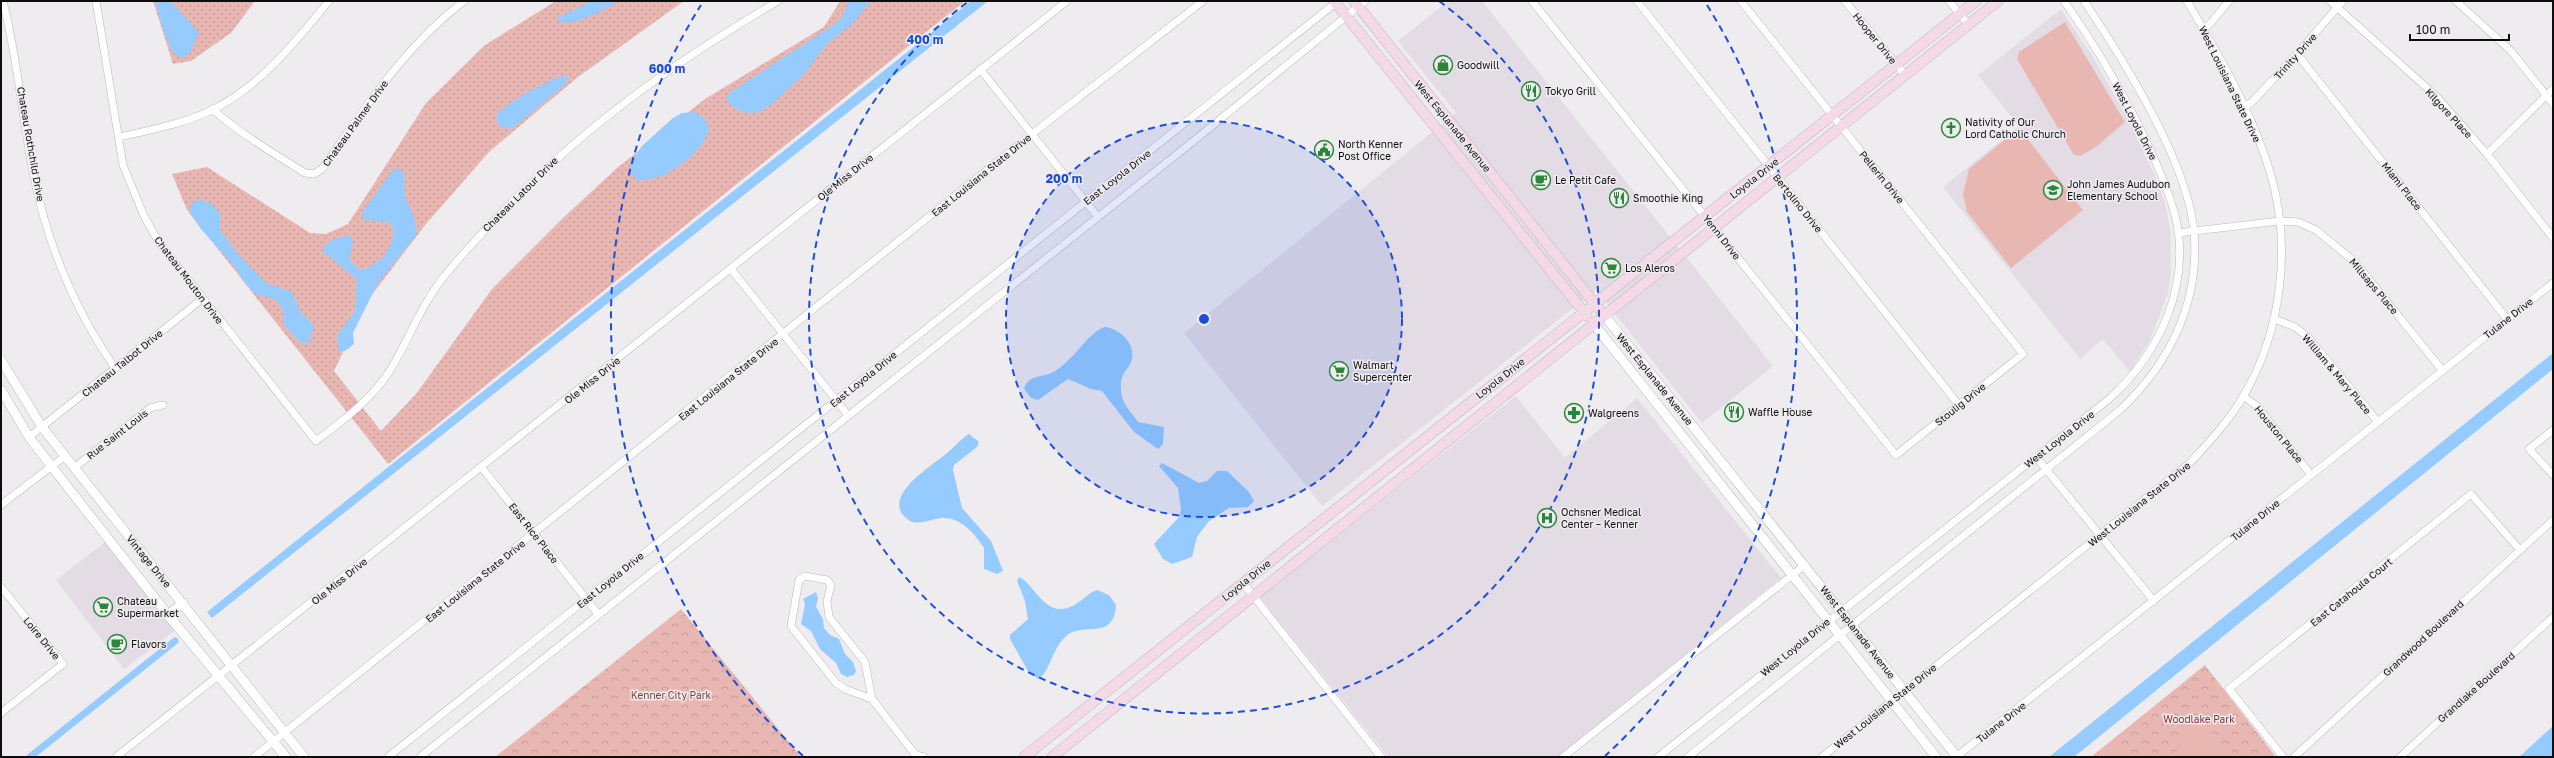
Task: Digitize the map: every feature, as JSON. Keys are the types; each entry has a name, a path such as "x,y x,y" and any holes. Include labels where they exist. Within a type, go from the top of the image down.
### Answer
{"main road":[{"name":"Loyola Drive","path":"1024,757 1976,1"},
{"name":"Loyola Drive","path":"1052,757 1777,176 1842,127 1998,1"},
{"name":"West Esplanade Avenue","path":"1336,2 1428,120 1593,324"},
{"name":"West Esplanade Avenue","path":"1359,3 1392,50 1604,315"},
{"path":"1380,59 1392,50"},
{"path":"1428,120 1440,110"},
{"path":"1474,176 1486,167"},
{"path":"1519,232 1531,223"},
{"path":"1618,285 1627,296"},
{"path":"1342,503 1353,517"},
{"path":"1155,653 1165,666"},
{"path":"1055,733 1065,746"}],"street":[{"name":"Chateau Rothchild Drive","path":"3,1 18,65 34,176 43,216 59,265 80,312 94,339 115,368"},
{"name":"Chateau Mouton Drive","path":"96,1 123,164 144,216 160,244 202,299 316,441"},
{"path":"119,137 178,123 212,110 236,95 273,66 329,1"},
{"name":"Chateau Palmer Drive","path":"212,110 252,140 305,173 314,174 322,169 399,62 432,27 464,1"},
{"name":"Chateau Latour Drive","path":"316,441 371,394 388,374 428,296 481,233 551,163 609,113 668,69 778,1"},
{"name":"Ole Miss Drive","path":"116,757 482,468 1067,1"},
{"name":"East Louisiana State Drive","path":"254,757 784,335 1032,134 1202,1"},
{"name":"Yenni Drive","path":"1532,1 1896,455"},
{"name":"Bertolino Drive","path":"1638,1 1959,405"},
{"name":"Pellerin Drive","path":"1741,1 2023,354"},
{"name":"Hooper Drive","path":"1845,1 1905,75"},
{"path":"1949,1 1968,24"},
{"name":"West Loyola Drive","path":"1658,757 2109,399 2126,384 2147,359 2162,332 2172,301 2178,265 2178,233 2168,192 2141,131 2108,69 2064,1"},
{"name":"West Loyola Drive","path":"1688,757 1841,636 2120,410 2148,382 2160,366 2174,342 2187,307 2194,266 2194,231 2183,186 2156,124 2122,60 2084,1"},
{"name":"West Louisiana State Drive","path":"1822,757 2190,463 2213,438 2243,396 2255,372 2274,319 2280,282 2279,221 2270,173 2244,107 2203,28 2187,1"},
{"path":"2203,28 2229,1"},
{"name":"Kilgore Place","path":"2330,1 2437,97 2487,154 2553,238"},
{"name":"Trinity Drive","path":"2244,107 2251,103 2297,54 2343,1"},
{"path":"2456,1 2512,51 2553,104"},
{"name":"East Loyola Drive","path":"388,757 1336,2"},
{"name":"East Loyola Drive","path":"420,757 1098,217 1346,16 1359,3"},
{"name":"Miami Place","path":"2297,54 2507,319"},
{"path":"980,69 1098,217"},
{"path":"2487,154 2553,89"},
{"name":"Millsaps Place","path":"2178,233 2279,221 2298,222 2316,230 2350,257 2442,370"},
{"path":"731,269 848,415"},
{"name":"Tulane Drive","path":"1956,757 2553,283"},
{"name":"Chateau Talbot Drive","path":"29,437 202,299"},
{"name":"West Esplanade Avenue","path":"1604,315 1804,565 1842,610 1956,757"},
{"name":"William & Mary Place","path":"2274,319 2295,326 2308,338 2378,422"},
{"name":"West Esplanade Avenue","path":"1593,324 1793,574 1936,757"},
{"name":"Stoulig Drive","path":"1896,455 2023,354"},
{"name":"Vintage Drive","path":"1,360 42,426 74,468 183,603 304,757"},
{"name":"Vintage Drive","path":"1,390 29,437 52,467 168,615 286,757"},
{"name":"Houston Place","path":"2243,396 2257,406 2312,475"},
{"name":"Rue Saint Louis","path":"74,468 150,408 163,405"},
{"path":"2553,430 2529,449 2553,475"},
{"path":"1,505 65,456"},
{"path":"2036,457 2154,601"},
{"name":"East Rice Place","path":"482,468 598,614"},
{"name":"East Catahoula Court","path":"2283,757 2229,689 2471,494 2520,550"},
{"name":"Grandwood Boulevard","path":"2294,757 2553,520"},
{"path":"1563,757 1804,565"},
{"path":"872,699 845,689 836,683 791,626 799,580 805,576 826,580 831,585 827,601 829,617 865,662 872,699 916,756 924,757"},
{"path":"1243,583 1381,757"},
{"name":"Loire Drive","path":"1,587 63,664 1,713"},
{"path":"168,615 183,603"},
{"name":"Grandlake Boulevard","path":"2400,757 2553,617"}],"shaded area":[{"path":"1448,1 1482,1 1773,366 1702,423 1596,290 1322,506 1184,333 1456,113 1398,41"},
{"name":"John James Audubon Elementary School","path":"2061,9 2093,57 2128,119 2155,176 2165,203 2170,228 2171,272 2168,293 2150,340 2130,372 2103,339 2080,359 1943,187 2019,126 1978,75"},
{"name":"Ochsner Medical Center – Kenner","path":"1516,396 1565,458 1637,398 1781,578 1557,757 1388,757 1260,597"},
{"path":"105,542 175,630 124,669 56,580"}],"green space":[{"path":"153,1 255,1 231,33 191,61 173,64"},
{"path":"556,1 684,1 578,77 490,151 426,224 368,300 334,371 381,431 416,394 492,289 564,217 617,168 705,99 824,27 840,1 965,1 388,464 187,210 172,174 207,167 310,233 326,234 348,224 426,103 485,45"},
{"path":"2065,22 2125,122 2096,147 2080,156 2074,155 2017,59 2019,52"},
{"path":"2019,128 2083,210 2011,268 1967,212 1963,194 1969,169"},
{"name":"Kenner City Park","path":"681,609 801,757 495,757"},
{"name":"Woodlake Park","path":"2205,665 2276,757 2091,757"},
{"path":"2199,717 2232,757 2175,757 2181,736"},
{"path":"2113,742 2120,742 2128,757 2095,757"}],"water":[{"path":"155,1 171,1 199,33 189,54 181,58 176,55 172,49 164,32"},
{"path":"592,1 619,1 606,9 577,21 569,23 561,22 556,19"},
{"path":"849,1 871,1 853,23 826,45 806,72 772,104 759,112 751,113 740,111 729,104 726,97 729,93 835,24 843,16"},
{"path":"971,1 988,1 212,618 207,612"},
{"path":"568,75 566,84 514,127 505,129 497,123 497,114 510,103 552,80"},
{"path":"694,112 704,118 709,127 706,137 700,147 681,165 670,172 646,180 636,180 631,173 631,162 642,146 673,118 682,113"},
{"path":"397,168 404,173 405,197 414,216 417,234 378,283 353,333 354,344 345,351 337,352 339,348 337,336 355,311 357,279 323,252 324,248 333,240 350,236 353,242 349,260 361,270 368,268 380,260 389,249 392,242 393,227 387,222 363,220 362,213 392,171"},
{"path":"199,199 212,204 220,213 220,230 238,254 266,283 292,292 301,313 314,325 309,343 301,343 284,325 283,309 275,299 256,295 246,284 234,266 201,229 190,213 190,205"},
{"path":"1105,327 1120,333 1129,342 1133,353 1132,359 1123,375 1121,395 1127,407 1138,422 1164,427 1163,444 1158,449 1134,432 1102,391 1091,389 1068,379 1038,400 1031,398 1024,389 1031,379 1057,370 1072,357 1092,335"},
{"path":"2553,353 2553,369 2074,757 2049,757"},
{"path":"969,434 979,442 977,447 954,465 953,470 962,508 991,541 1003,571 997,574 984,569 984,548 967,527 949,518 924,522 912,522 902,514 899,504 902,494 919,475 949,452"},
{"path":"1162,463 1199,483 1207,481 1217,471 1227,471 1249,492 1254,501 1248,507 1229,508 1209,521 1197,537 1192,557 1172,564 1163,559 1154,544 1179,517 1181,510 1178,488 1159,466"},
{"path":"1019,577 1024,580 1039,597 1051,607 1059,609 1071,607 1097,590 1109,595 1116,605 1114,616 1110,623 1105,627 1076,631 1063,639 1046,671 1038,679 1028,671 1010,639 1010,635 1028,619 1025,601 1017,581"},
{"path":"816,592 818,598 816,607 823,619 824,628 830,635 839,639 845,654 853,662 856,671 854,675 847,677 841,674 836,663 820,649 811,631 801,624 805,604 803,599"},
{"path":"2553,726 2553,757 2519,757"}],"waterway":[{"path":"30,757 175,641"}],"place":[{"name":"Goodwill","path":"1443,65"},
{"name":"Tokyo Grill","path":"1531,91"},
{"name":"Nativity of Our Lord Catholic Church","path":"1951,128"},
{"name":"North Kenner Post Office","path":"1324,150"},
{"name":"Le Petit Cafe","path":"1541,180"},
{"name":"John James Audubon Elementary School","path":"2053,190"},
{"name":"Smoothie King","path":"1619,198"},
{"name":"Los Aleros","path":"1611,268"},
{"name":"Walmart Supercenter","path":"1339,371"},
{"name":"Waffle House","path":"1734,412"},
{"name":"Walgreens","path":"1574,413"},
{"name":"Ochsner Medical Center – Kenner","path":"1547,518"},
{"name":"Chateau Supermarket","path":"103,607"},
{"name":"Flavors","path":"117,644"}]}
